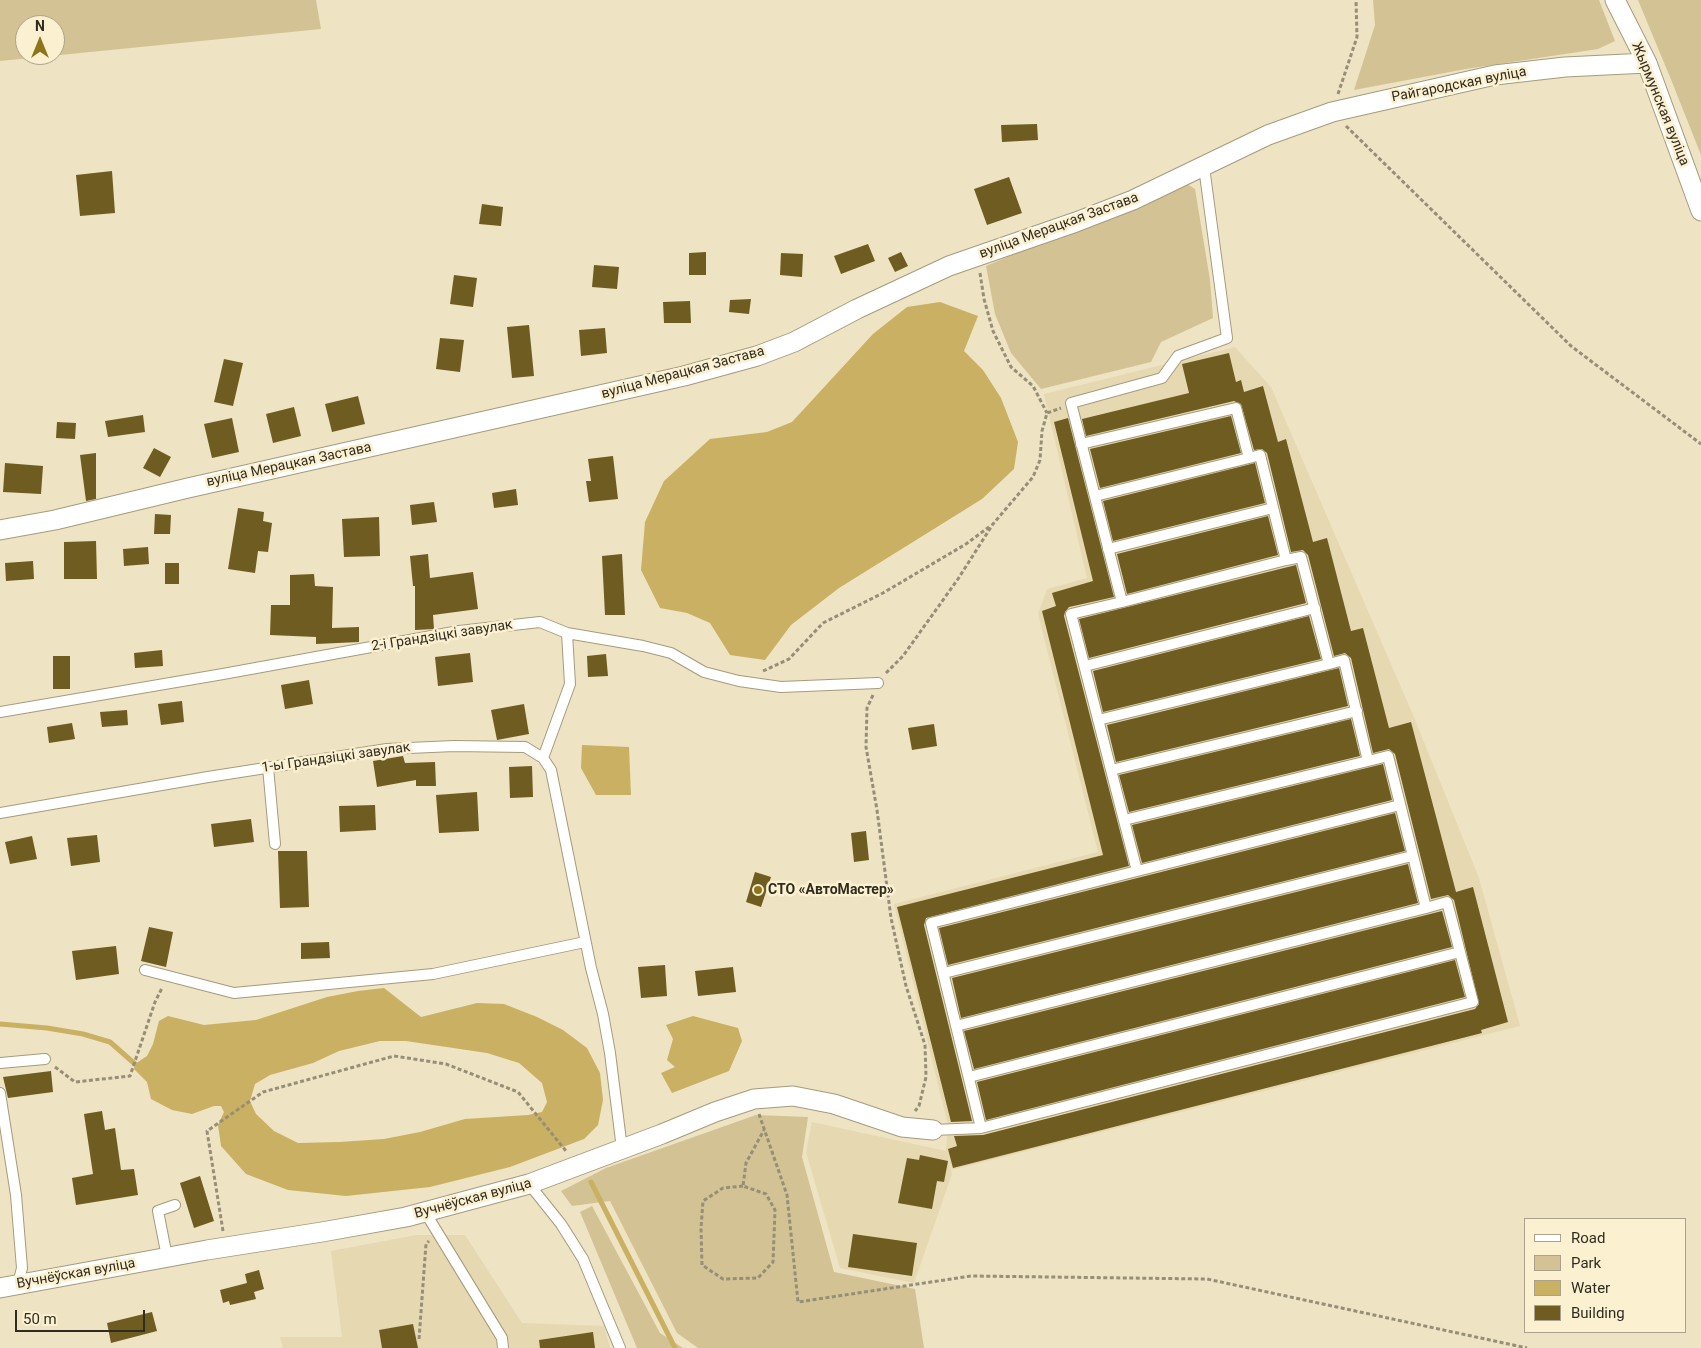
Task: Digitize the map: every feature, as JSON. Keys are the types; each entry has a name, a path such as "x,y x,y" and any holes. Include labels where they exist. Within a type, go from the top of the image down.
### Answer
{"street":[{"name":"Жырмунская вуліца","path":"1615,0 1647,63 1701,211"},
{"name":"Райгародская вуліца","path":"1332,112 1495,75 1565,67 1647,63"},
{"name":"вуліца Мерацкая Застава","path":"0,530 55,520 188,488 684,376 748,358 794,342 857,309 949,266 1133,200 1268,135 1332,112"},
{"name":"Вучнёўская вуліца","path":"9,1286 167,1257 322,1232 425,1212 529,1184 715,1112 754,1100 793,1096 834,1104 902,1127 933,1130"}],"lane":[{"path":"1122,602 1071,403 1162,378 1178,356 1227,338 1204,167"},
{"path":"1082,444 1236,408 1250,458"},
{"path":"1094,496 1260,455 1286,560"},
{"path":"1108,549 1273,508"},
{"path":"1137,871 1072,614 1301,557 1329,664"},
{"path":"1085,666 1314,608"},
{"name":"2-і Грандзіцкі завулак","path":"0,712 459,631 540,622 567,633 643,646 671,653 704,672 739,681 781,687 878,683"},
{"path":"567,633 570,684 543,758 551,770 608,1046 622,1149"},
{"path":"1098,720 1344,660 1368,760"},
{"path":"1111,770 1357,711"},
{"name":"1-ы Грандзіцкі завулак","path":"0,813 387,749 454,746 525,747 543,758"},
{"path":"1124,820 1388,756 1426,908"},
{"path":"268,768 275,844"},
{"path":"981,1128 931,923 1400,804"},
{"path":"944,973 1412,856"},
{"path":"933,1130 981,1128 1473,1002 1447,902 956,1026"},
{"path":"146,970 234,993 433,974 585,942"},
{"path":"968,1077 1460,952"},
{"path":"0,1064 44,1059"},
{"path":"0,1093 16,1195 22,1268 9,1286"},
{"path":"529,1184 561,1224 583,1259 620,1348"},
{"path":"167,1257 158,1211 175,1205"},
{"path":"425,1212 502,1338 503,1348"}],"path":[{"path":"1356,0 1357,37 1332,112 1571,346 1701,444"},
{"path":"902,1127 919,1106 926,1077 925,1045 906,986 891,918 877,810 866,747 867,708 878,683 903,656 958,579 992,524 1033,477 1040,460 1042,431 1047,413 1033,386 1011,367 992,332 984,299 977,255"},
{"path":"1047,413 1071,403"},
{"path":"739,681 789,660 823,623 883,593 966,544 992,524"},
{"path":"44,1059 75,1082 130,1076 155,1002 168,976"},
{"path":"226,1247 207,1131 263,1092 394,1056 446,1064 518,1092 578,1166"},
{"path":"754,1100 787,1195 798,1302 971,1276 1207,1279 1527,1348"},
{"path":"744,1186 746,1163 764,1129"},
{"path":"744,1186 766,1194 774,1210 773,1262 758,1278 723,1279 702,1265 701,1228 704,1200 722,1188 744,1186"},
{"path":"418,1339 426,1244 438,1234"}],"shaded area":[{"path":"1235,347 1271,387 1413,715 1479,878 1520,1026 952,1170 947,1153 952,1174 914,1283 840,1268 806,1152 812,1122 946,1151 948,1125 894,904 1098,852 1038,614 1047,589 1087,578 1044,394"},
{"path":"416,1235 465,1235 522,1323 604,1326 610,1348 283,1348 280,1337 342,1337 331,1251"}],"green space":[{"path":"0,0 316,0 321,29 65,55 65,15 15,15 15,60 0,61"},
{"path":"1373,0 1599,0 1615,41 1598,49 1466,69 1354,90 1375,25"},
{"path":"1638,0 1701,0 1701,155 1672,82"},
{"path":"1184,182 1195,189 1210,280 1213,318 1161,342 1151,362 1041,389 1011,353 995,314 986,266"},
{"path":"756,1115 808,1117 802,1157 834,1272 915,1289 924,1348 698,1348 677,1333 610,1201 572,1206 561,1191 606,1168"},
{"path":"592,1206 660,1333 683,1348 637,1348 580,1212"}],"water":[{"path":"940,302 978,316 964,351 983,370 1001,398 1018,442 1014,469 982,499 839,588 791,625 765,660 730,655 710,623 687,613 660,608 641,570 645,522 664,481 710,439 767,432 792,422 873,334 907,307"},
{"path":"582,745 629,747 631,795 596,795 581,768"},
{"path":"384,988 421,1017 477,1003 504,1004 563,1030 587,1048 600,1073 603,1100 598,1125 584,1139 510,1167 430,1187 346,1196 288,1190 246,1174 221,1146 218,1125 224,1112 221,1106 214,1106 192,1114 172,1110 151,1099 147,1082 134,1069 135,1064 147,1056 153,1044 159,1021 168,1016 204,1025 256,1020 327,997","holes":["380,1041 406,1041 487,1053 519,1063 542,1083 547,1102 542,1112 528,1115 465,1119 420,1132 384,1139 298,1143 274,1131 256,1114 250,1101 255,1084 270,1075 313,1063 339,1051"]},
{"path":"693,1016 738,1028 742,1041 729,1071 672,1093 661,1073 675,1067 667,1060 673,1039 666,1025"}],"building":[{"path":"1037,124 1038,140 1002,142 1001,125"},
{"path":"112,171 115,213 80,216 76,175"},
{"path":"1009,177 1022,213 987,225 974,189"},
{"path":"482,204 503,207 501,226 479,224"},
{"path":"868,244 875,261 841,274 834,256"},
{"path":"706,252 706,275 689,275 689,253"},
{"path":"901,252 908,266 895,272 888,258"},
{"path":"781,253 803,254 802,277 780,275"},
{"path":"594,265 619,267 617,289 592,287"},
{"path":"454,275 477,278 473,307 450,304"},
{"path":"751,299 749,314 729,312 730,300"},
{"path":"690,301 691,323 664,323 663,302"},
{"path":"529,325 534,376 512,378 507,327"},
{"path":"605,328 607,353 581,356 579,330"},
{"path":"440,338 464,340 460,372 436,369"},
{"path":"1229,353 1236,382 1241,380 1244,392 1263,386 1278,442 1286,439 1313,542 1327,538 1351,631 1363,628 1389,728 1411,722 1456,892 1473,887 1508,1022 1481,1030 1482,1033 953,1168 948,1149 957,1146 954,1136 983,1135 1475,1009 1479,1004 1454,900 1448,895 1431,899 1395,754 1389,749 1373,753 1351,658 1345,653 1334,656 1308,555 1303,550 1291,552 1267,453 1262,449 1254,450 1241,404 1234,401 1086,436 1082,419 1189,393 1182,364"},
{"path":"224,359 243,363 233,406 214,402"},
{"path":"358,396 365,424 332,432 325,404"},
{"path":"294,407 301,436 273,443 266,414"},
{"path":"143,415 145,432 108,437 105,421"},
{"path":"1231,416 1241,453 1100,488 1090,449"},
{"path":"232,418 239,452 212,458 204,424"},
{"path":"1068,418 1114,597 1069,607 1064,616 1129,866 926,918 924,925 972,1121 951,1122 897,907 1103,855 1042,611 1056,606 1052,593 1093,581 1054,422"},
{"path":"57,422 76,423 75,439 56,438"},
{"path":"154,448 171,457 160,477 143,468"},
{"path":"96,453 96,499 86,501 80,455"},
{"path":"613,456 618,499 589,502 586,481 591,481 588,459"},
{"path":"5,463 43,466 41,494 3,492"},
{"path":"1255,463 1265,503 1113,541 1103,501"},
{"path":"516,489 518,505 494,508 492,493"},
{"path":"434,502 437,522 412,525 410,505"},
{"path":"238,508 264,512 263,521 272,523 268,552 258,551 255,573 228,569"},
{"path":"155,514 171,515 170,534 154,534"},
{"path":"1268,516 1278,555 1127,594 1117,554"},
{"path":"379,517 380,556 344,557 342,519"},
{"path":"96,541 97,579 64,579 64,542"},
{"path":"148,547 149,564 124,566 123,549"},
{"path":"428,554 430,578 473,572 478,609 433,615 434,629 415,630 415,586 413,586 410,556"},
{"path":"622,554 625,615 605,615 602,556"},
{"path":"33,561 34,579 6,581 5,563"},
{"path":"165,563 179,563 179,584 165,584"},
{"path":"1296,565 1306,603 1089,658 1079,619"},
{"path":"314,574 315,586 333,587 332,628 359,627 359,642 316,644 316,637 270,635 271,605 290,605 290,575"},
{"path":"1309,616 1321,659 1103,712 1093,671"},
{"path":"162,650 163,666 135,668 134,653"},
{"path":"470,653 473,682 438,686 435,657"},
{"path":"606,654 608,676 588,677 587,656"},
{"path":"53,656 70,656 70,689 53,689"},
{"path":"1339,668 1348,706 1116,762 1107,725"},
{"path":"309,680 313,704 285,709 281,685"},
{"path":"182,701 184,722 161,725 158,704"},
{"path":"524,704 529,734 497,740 491,710"},
{"path":"127,710 128,725 102,727 100,712"},
{"path":"1351,719 1360,756 1129,812 1119,775"},
{"path":"72,723 75,739 49,743 47,727"},
{"path":"934,724 937,746 912,750 908,728"},
{"path":"403,756 405,763 435,762 436,786 416,786 416,780 377,787 373,761"},
{"path":"1383,764 1392,800 1142,863 1132,825"},
{"path":"532,766 533,797 510,798 509,767"},
{"path":"477,792 479,831 439,833 436,795"},
{"path":"375,805 376,830 340,832 339,806"},
{"path":"1395,813 1405,851 948,965 939,928"},
{"path":"251,819 254,842 214,847 211,824"},
{"path":"866,831 869,860 854,862 851,833"},
{"path":"97,835 100,862 71,866 67,838"},
{"path":"32,836 37,859 10,864 5,842"},
{"path":"278,851 307,851 309,907 280,908"},
{"path":"1408,864 1418,903 961,1018 952,978"},
{"name":"СТО «АвтоМастер»","path":"755,872 771,877 761,907 746,902"},
{"path":"1442,911 1452,947 974,1069 964,1031"},
{"path":"149,927 173,932 166,967 141,961"},
{"path":"329,942 330,958 301,959 301,943"},
{"path":"116,946 119,974 76,980 72,951"},
{"path":"1455,960 1465,997 986,1120 977,1082"},
{"path":"665,965 667,996 641,998 638,967"},
{"path":"733,967 736,992 698,996 695,971"},
{"path":"51,1071 53,1092 8,1098 3,1077"},
{"path":"102,1111 105,1130 115,1128 121,1170 134,1169 138,1195 76,1205 72,1178 93,1174 84,1114"},
{"path":"920,1155 948,1161 944,1182 937,1181 932,1209 898,1203 907,1158 919,1160"},
{"path":"200,1176 214,1221 194,1228 180,1183"},
{"path":"853,1234 917,1243 912,1276 848,1267"},
{"path":"259,1270 264,1289 254,1292 256,1299 230,1305 229,1301 223,1303 220,1290 247,1283 245,1274"},
{"path":"152,1312 157,1331 111,1343 107,1323"},
{"path":"413,1324 418,1348 382,1348 379,1330"},
{"path":"593,1332 595,1348 540,1348 539,1340"}],"waterway":[{"path":"0,1024 47,1028 83,1034 110,1042 135,1064"},
{"path":"591,1182 675,1348"}],"place":[{"name":"СТО «АвтоМастер»","path":"758,890"}]}
